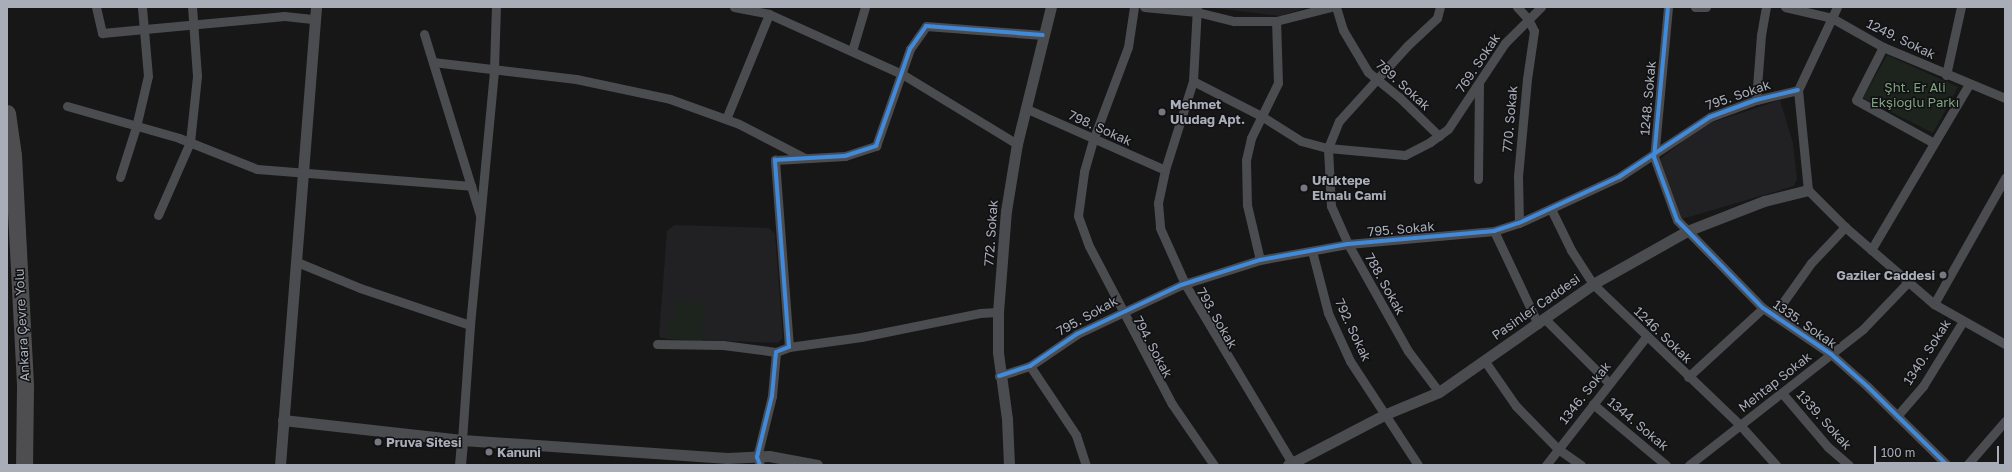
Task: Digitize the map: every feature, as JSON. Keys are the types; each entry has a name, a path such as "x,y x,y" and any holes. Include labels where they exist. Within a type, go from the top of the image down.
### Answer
{"highway":[{"name":"Ankara Çevre Yolu","path":"7,113 13,155 25,387 24,465"}],"street":[{"path":"96,7 102,33 284,16 315,19"},
{"path":"120,177 136,127 148,76 142,7"},
{"path":"158,215 190,142 197,76 192,7"},
{"path":"280,465 316,7"},
{"path":"460,465 470,325 482,220 494,69 496,7"},
{"path":"734,7 768,14 902,74 1016,144"},
{"path":"852,51 865,7"},
{"name":"772. Sokak","path":"1009,465 1007,419 1000,376 998,312 1008,186 1016,144 1051,7"},
{"name":"794. Sokak","path":"1134,7 1128,47 1093,140 1079,198 1078,216 1088,246 1172,404 1214,465"},
{"path":"1144,7 1197,10 1234,21 1276,21 1332,7"},
{"name":"789. Sokak","path":"1336,7 1343,30 1355,54 1377,81 1399,96 1439,136"},
{"name":"788. Sokak","path":"1439,392 1408,351 1348,244 1331,206 1328,148 1339,121 1377,81 1407,46 1437,18 1440,7"},
{"path":"1517,7 1528,19"},
{"name":"769. Sokak","path":"1193,81 1264,117 1301,141 1328,148 1405,155 1439,136 1448,129 1505,43 1541,7"},
{"name":"1248. Sokak","path":"1668,7 1654,157 1677,220 1687,231"},
{"path":"1696,7 1706,7"},
{"path":"1756,100 1760,35 1766,7"},
{"name":"1249. Sokak","path":"1785,7 1832,18 1883,48 2005,98"},
{"path":"1837,7 1798,90 1808,190 1845,227 1934,304 2005,344"},
{"path":"1946,75 1961,7"},
{"name":"793. Sokak","path":"1197,10 1193,81 1165,170 1158,203 1160,228 1185,284 1296,463"},
{"path":"726,119 768,14"},
{"name":"770. Sokak","path":"1519,223 1518,176 1527,79 1534,31 1528,19"},
{"path":"1260,260 1247,204 1246,160 1251,138 1264,117 1278,83 1276,21"},
{"path":"789,347 775,160 845,156 876,146 910,49 926,26 1043,35"},
{"path":"424,34 482,220"},
{"path":"1883,48 1856,100 1934,143"},
{"path":"433,62 576,79 670,99 726,119 806,158"},
{"path":"1478,179 1479,84"},
{"path":"1871,250 1969,84"},
{"name":"795. Sokak","path":"1000,376 1030,366 1077,334 1123,311 1185,284 1260,260 1348,244 1494,231 1519,223 1619,177 1654,157 1710,117 1756,100 1798,90"},
{"path":"67,106 190,142 257,169 303,174 471,186"},
{"name":"798. Sokak","path":"1025,108 1093,140 1165,170"},
{"path":"1934,304 2005,178"},
{"name":"Pasinler Caddesi","path":"1296,463 1386,414 1439,392 1593,284 1687,231 1764,201 1808,190"},
{"name":"1246. Sokak","path":"1551,209 1571,250 1593,284 1646,337 1740,425 1776,465"},
{"path":"1774,315 1811,263 1845,227"},
{"path":"1494,231 1541,321 1609,383"},
{"name":"1335. Sokak","path":"1687,231 1763,308 1832,354 1947,465"},
{"name":"792. Sokak","path":"1312,251 1328,314 1350,361 1418,465"},
{"path":"297,262 360,288 470,325"},
{"name":"Mehtap Sokak","path":"1689,465 1864,329 1908,282"},
{"path":"1688,377 1763,308"},
{"path":"657,344 723,345 776,352 789,347 861,337 980,313 998,312"},
{"name":"1340. Sokak","path":"1897,416 1923,386 1963,320"},
{"name":"1346. Sokak","path":"1546,465 1646,337"},
{"path":"759,461 772,396 776,352"},
{"path":"1484,360 1516,406 1558,449 1581,465"},
{"path":"1030,366 1076,435 1086,465"},
{"name":"1339. Sokak","path":"1782,393 1828,447 1849,465"},
{"name":"1344. Sokak","path":"1593,404 1666,465"},
{"path":"283,420 462,440 759,461 788,458 817,465"},
{"path":"1967,465 2005,420"}],"shaded area":[{"path":"1206,7 1308,7 1280,16"},
{"path":"1780,100 1793,143 1797,179 1794,186 1682,219 1660,159 1704,125"},
{"path":"674,225 769,228 775,234 783,338 778,343 661,338 659,335 667,231"}],"green space":[{"name":"Şht. Er Ali Ekşioğlu Parkı","path":"1887,55 1958,87 1933,133 1863,98"},
{"path":"676,301 704,303 702,341 666,339 668,316 676,316"}],"cycle path":[{"path":"1668,7 1654,157 1677,220 1763,308 1831,354 1868,387 1947,465"},
{"path":"760,465 757,457 772,396 776,352 789,347 775,160 845,156 876,146 910,49 926,26 1043,35"},
{"path":"999,376 1030,366 1077,334 1181,285 1260,260 1348,244 1494,231 1519,223 1619,177 1710,117 1756,100 1798,90"}],"place":[{"name":"Mehmet Uludağ Apt.","path":"1162,112"},
{"name":"Ufuktepe Elmalı Cami","path":"1304,188"},
{"name":"Gaziler Caddesi","path":"1943,275"},
{"name":"Pruva Sitesi","path":"378,442"},
{"name":"Kanuni","path":"489,452"}]}
